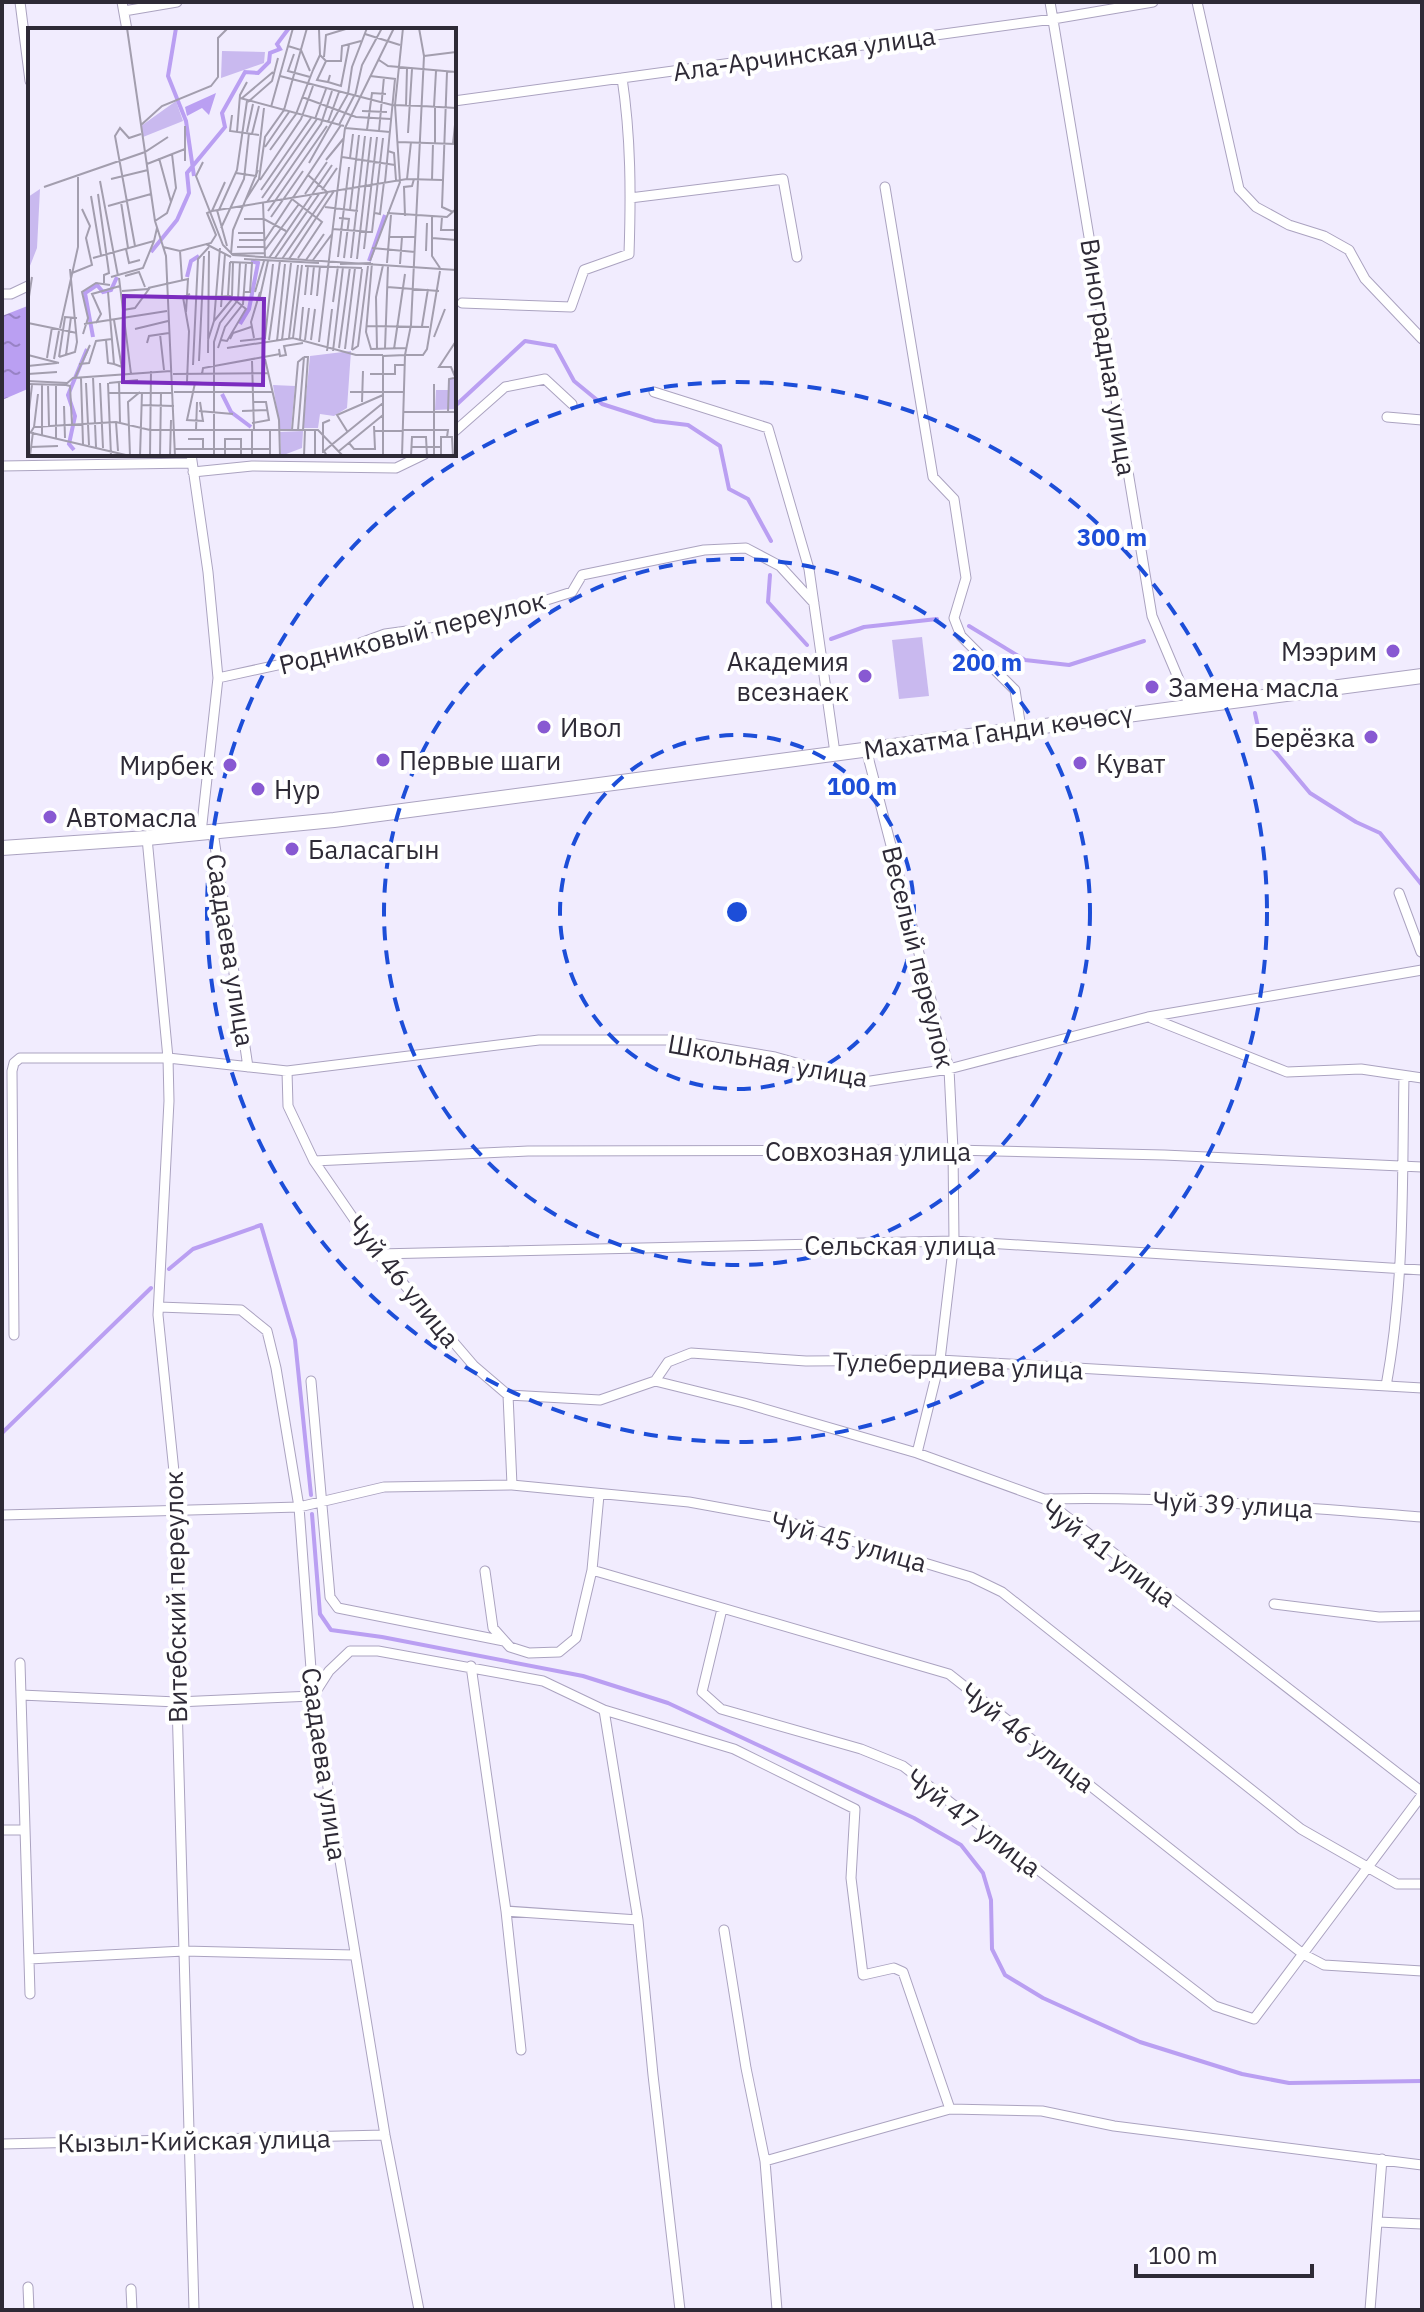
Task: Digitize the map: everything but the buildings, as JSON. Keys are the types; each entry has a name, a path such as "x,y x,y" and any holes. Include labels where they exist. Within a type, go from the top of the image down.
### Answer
{"main road":[{"name":"Махатма Ганди көчөсү","path":"2,848 334,820 1422,676"}],"street":[{"path":"20,2 28,65"},
{"path":"127,28 123,7 177,2"},
{"name":"Виноградная улица","path":"1050,2 1152,616 1190,706"},
{"name":"Ала-Арчинская улица","path":"456,101 1053,19 1153,2"},
{"path":"1197,2 1239,189 1256,207 1289,225 1324,236 1349,250 1365,279 1422,339"},
{"path":"462,303 571,307 584,270 629,254 627,109 622,78"},
{"path":"630,198 783,179 797,257"},
{"path":"885,187 933,477 954,499 966,578 954,618 961,636 1015,690 1021,728"},
{"path":"2,294 11,294 28,286"},
{"path":"456,430 505,387 545,379 572,404"},
{"path":"654,392 768,428 809,569 835,753"},
{"path":"1387,417 1422,420"},
{"path":"2,466 192,463 396,468 413,457"},
{"name":"Саадаева улица","path":"192,463 208,572 218,678 207,833 248,1067"},
{"name":"Родниковый переулок","path":"218,678 333,653 385,634 480,621 572,592 582,575 704,550 746,548 780,566 814,603"},
{"name":"Веселый переулок","path":"866,749 949,1069 954,1241 940,1360 917,1453"},
{"name":"Витебский переулок","path":"147,838 168,1058 169,1101 159,1307 178,1511 177,1702 194,2310"},
{"path":"1399,893 1422,952"},
{"name":"Школьная улица","path":"13,1200 12,1071 14,1063 20,1058 168,1058 287,1071 539,1040 672,1040 775,1057 864,1082 949,1069 1148,1017 1422,970"},
{"path":"1148,1017 1287,1072 1361,1069 1422,1078"},
{"name":"Чуй 46 улица","path":"287,1071 288,1106 314,1161 378,1254 474,1366 508,1395"},
{"path":"1386,1386 1399,1269 1404,1076"},
{"name":"Совхозная улица","path":"314,1161 528,1151 953,1150 1164,1155 1422,1167"},
{"path":"2,1200 13,1200 14,1335"},
{"name":"Сельская улица","path":"378,1254 954,1241 1422,1270"},
{"name":"Саадаева улица","path":"159,1307 241,1310 267,1331 299,1507 313,1696 385,2135 419,2310"},
{"name":"Тулебердиева улица","path":"508,1395 600,1400 655,1381 668,1362 691,1353 806,1361 940,1360 1422,1388"},
{"path":"311,1381 330,1597 338,1608 504,1641"},
{"name":"Чуй 41 улица","path":"655,1381 917,1453 1044,1499 1422,1794"},
{"path":"508,1395 512,1485"},
{"name":"Чуй 45 улица","path":"178,1511 299,1507 384,1487 512,1485 689,1502 772,1517 971,1577 1002,1592 1301,1829 1397,1884 1422,1884"},
{"path":"485,1571 493,1628 504,1641 510,1647 529,1653 559,1652 576,1638 592,1570 599,1495"},
{"name":"Чуй 39 улица","path":"1044,1499 1118,1497 1422,1517"},
{"path":"2,1515 178,1511"},
{"name":"Чуй 46 улица","path":"592,1570 949,1674 1303,1954 1324,1965 1422,1971"},
{"path":"1274,1604 1379,1617 1422,1616"},
{"name":"Чуй 47 улица","path":"722,1609 702,1692 721,1709 861,1749 903,1766 1215,2006 1254,2019 1303,1954"},
{"path":"21,1695 177,1702 313,1696 329,1671 350,1651 378,1651 543,1681 604,1710 734,1749 855,1809 851,1878 863,1975 894,1968 903,1972 950,2109"},
{"path":"20,1663 30,1994"},
{"path":"471,1666 506,1911 521,2050"},
{"path":"604,1710 638,1920 680,2310"},
{"path":"1303,1954 1422,1794"},
{"path":"2,1830 25,1830"},
{"path":"506,1911 638,1920"},
{"path":"724,1930 746,2068 765,2161 777,2310"},
{"path":"29,1959 184,1951 354,1955"},
{"path":"765,2161 950,2109 1042,2111 1114,2126 1422,2165"},
{"name":"Кызыл-Кийская улица","path":"2,2144 385,2135"},
{"path":"1370,2310 1382,2159"},
{"path":"1378,2222 1422,2224"},
{"path":"28,2287 29,2310"},
{"path":"131,2289 132,2310"}],"shaded area":[{"path":"922,637 929,696 899,699 892,640"}],"water":[{"path":"28,306 28,389 2,400 2,316"}],"waterway":[{"path":"456,405 525,341 555,346 574,381 602,404 655,421 688,425 720,446 729,489 748,499 771,541"},
{"path":"770,575 768,602 807,645"},
{"path":"831,639 864,627 937,619"},
{"path":"969,626 1025,660 1069,665 1144,641"},
{"path":"1255,713 1259,732 1310,793 1380,833 1422,885"},
{"path":"169,1269 193,1249 261,1225 295,1340 311,1495"},
{"path":"2,1433 151,1288"},
{"path":"312,1514 320,1614 331,1630 583,1676 668,1703 914,1818 961,1845 983,1873 991,1900 992,1949 1005,1975 1043,1998 1140,2042 1242,2074 1289,2083 1422,2081"}],"place":[{"name":"Мээрим","path":"1393,651"},
{"name":"Академия всезнаек","path":"865,676"},
{"name":"Замена масла","path":"1152,687"},
{"name":"Ивол","path":"544,727"},
{"name":"Берёзка","path":"1371,737"},
{"name":"Первые шаги","path":"383,760"},
{"name":"Куват","path":"1080,763"},
{"name":"Мирбек","path":"230,765"},
{"name":"Нур","path":"258,789"},
{"name":"Автомасла","path":"50,817"},
{"name":"Баласагын","path":"292,849"}]}
